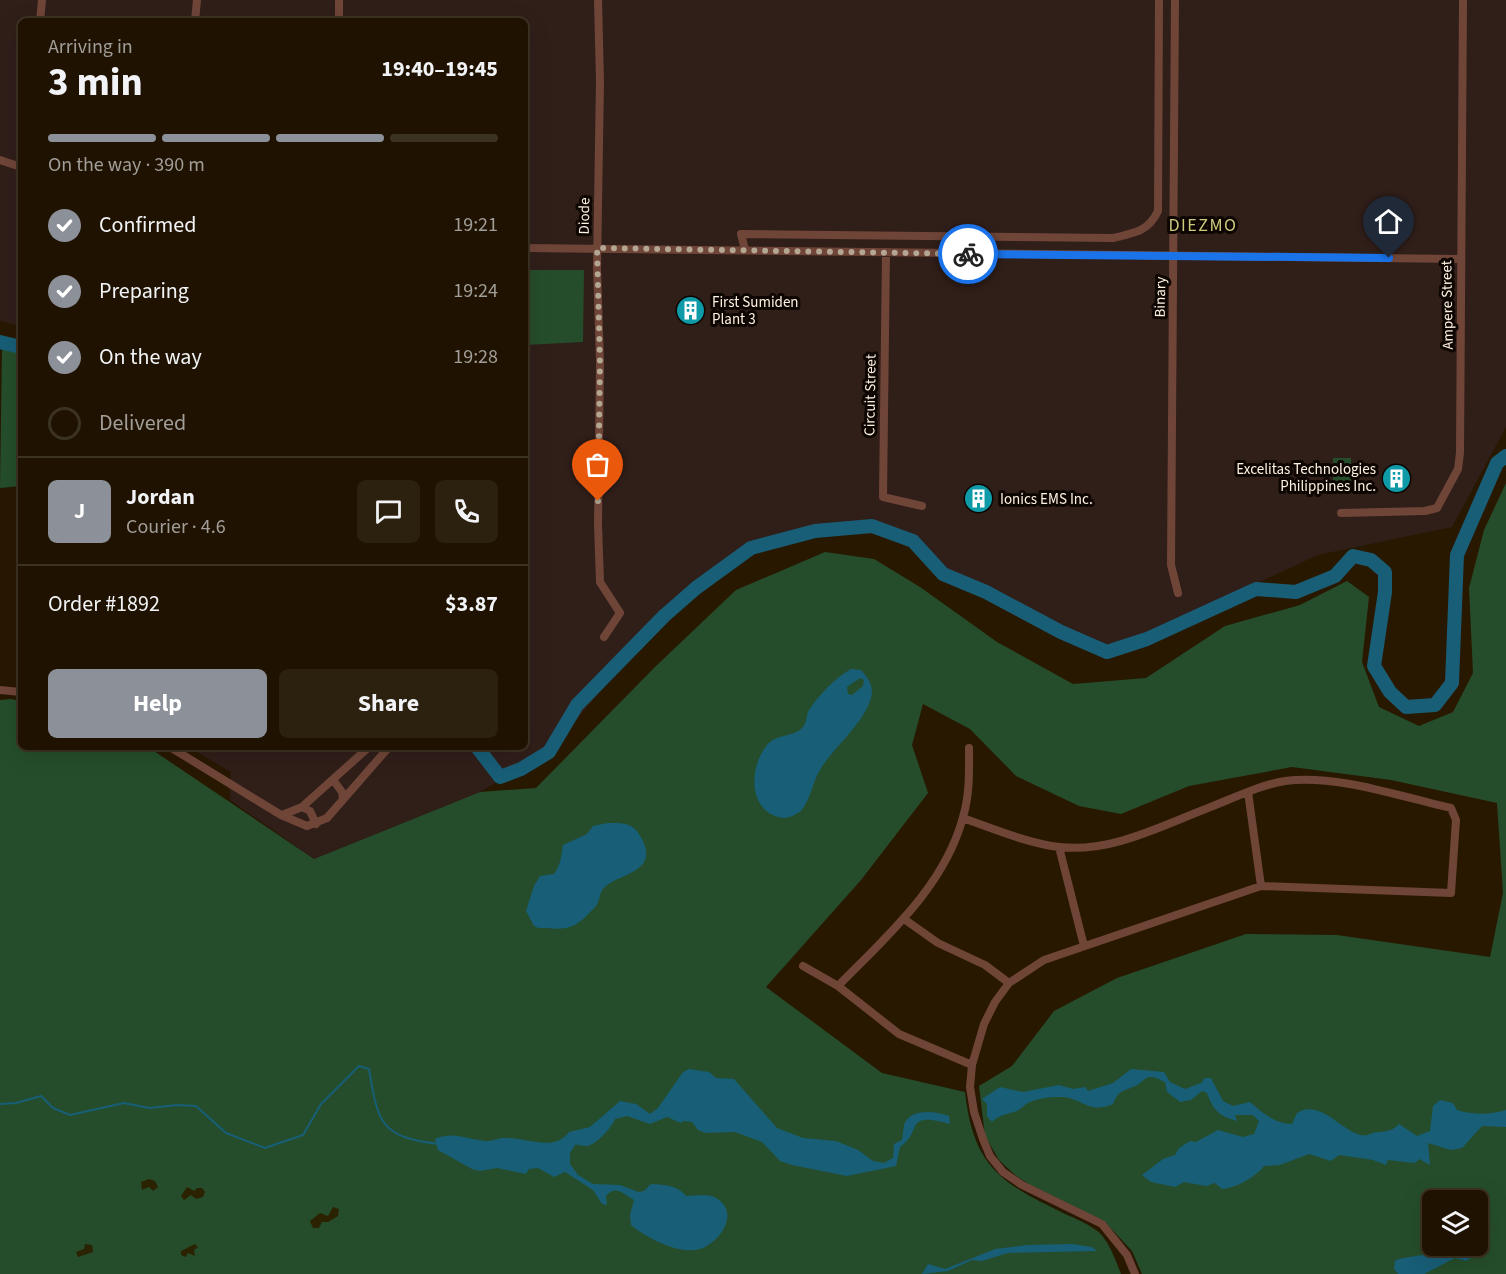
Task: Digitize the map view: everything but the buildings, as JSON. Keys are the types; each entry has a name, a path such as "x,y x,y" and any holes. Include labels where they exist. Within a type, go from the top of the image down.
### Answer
{"street":[{"path":"40,18 42,0"},
{"path":"195,18 197,0"},
{"path":"339,0 339,18"},
{"name":"Diode","path":"598,0 600,82 597,248 600,582 620,613 604,637"},
{"path":"745,250 741,234 1113,238 1141,232 1152,224 1158,211 1160,0"},
{"name":"Binary","path":"1175,0 1172,161 1174,256 1172,565 1178,593"},
{"name":"Ampere Street","path":"1341,513 1425,511 1437,508 1458,469 1460,453 1463,0"},
{"path":"0,160 18,165"},
{"path":"528,248 1460,259"},
{"name":"Circuit Street","path":"886,252 883,497 922,506"},
{"path":"0,690 18,692"},
{"path":"838,986 904,919 940,871 963,818 969,779 969,748"},
{"path":"175,750 296,823 316,824 327,818 386,750"},
{"path":"281,815 290,814 302,807 334,781 366,750"},
{"path":"334,781 342,792 343,799"},
{"path":"963,818 1006,834 1059,847 1087,847 1120,842 1248,792 1286,781 1340,782 1451,808 1456,820 1451,893 1261,886 1044,960 1009,983 995,1002 984,1024 972,1065 970,1087 974,1113 990,1156 1004,1172 1022,1185 1102,1224 1128,1255 1135,1274"},
{"path":"1248,792 1261,886"},
{"path":"302,807 310,811 316,824"},
{"path":"1059,847 1084,946"},
{"path":"904,919 938,943 985,965 1009,983"},
{"path":"802,966 838,986 899,1034 972,1065"}],"shaded area":[{"path":"0,0 1506,0 1506,427 1452,527 1318,555 1107,652 1061,632 986,592 943,574 913,541 872,526 815,531 751,548 696,588 664,616 549,752 480,792 314,859 230,800 231,772 193,750 528,750 528,18 18,18 18,325 0,321"}],"green space":[{"path":"528,270 584,270 583,342 528,345"},
{"path":"2,347 18,350 18,486 0,488"},
{"path":"1333,458 1351,458 1351,489 1333,489"},
{"path":"1506,483 1506,1274 1142,1274 1132,1251 1104,1221 1030,1185 999,1160 985,1136 979,1086 1012,1066 1054,1011 1117,978 1246,934 1337,935 1490,957 1503,893 1497,803 1391,780 1292,767 1189,786 1121,814 1079,806 1016,776 970,729 923,704 912,745 928,793 861,880 766,987 882,1073 965,1092 974,1136 992,1167 1019,1190 1096,1230 1108,1244 1121,1274 0,1274 0,700 18,700 18,750 152,750 314,859 480,792 536,788 655,667 736,590 825,552 874,559 920,587 997,642 1073,684 1146,678 1225,626 1300,605 1347,581 1369,597 1362,662 1379,707 1419,726 1453,712 1473,673 1469,588 1484,530"}],"sand":[{"path":"149,1179 155,1181 158,1187 153,1191 149,1187 142,1190 141,1182"},
{"path":"187,1187 194,1191 202,1188 205,1192 203,1197 196,1199 191,1195 184,1200 181,1196"},
{"path":"333,1207 339,1209 338,1216 328,1222 322,1222 319,1228 313,1228 310,1221 320,1213 328,1216"},
{"path":"85,1244 92,1245 93,1252 78,1257 76,1252 84,1249"},
{"path":"195,1244 198,1247 194,1250 195,1256 188,1253 186,1257 181,1255 181,1251"}],"water":[{"path":"851,669 861,670 872,690 866,711 820,770 801,811 786,818 772,815 763,808 755,789 755,777 761,755 771,741 795,733 803,727 813,704 828,687","holes":["860,678 864,680 863,686 852,695 848,694 847,687"]},
{"path":"608,823 628,825 636,830 646,851 641,866 603,889 596,906 575,925 556,929 534,926 526,911 534,886 540,876 554,874 559,864 563,845 587,834 593,826"},
{"path":"689,1069 709,1072 716,1078 734,1079 777,1128 803,1138 836,1141 858,1150 873,1161 884,1163 893,1158 894,1144 902,1140 904,1125 917,1113 930,1112 949,1116 950,1124 919,1121 907,1141 900,1147 896,1166 847,1176 780,1161 762,1142 735,1132 706,1133 698,1130 692,1122 683,1121 681,1123 667,1117 650,1124 627,1116 615,1119 598,1140 585,1146 575,1145 570,1153 570,1164 578,1175 593,1184 620,1185 638,1192 644,1191 651,1184 666,1185 683,1192 686,1196 711,1196 723,1203 727,1211 724,1228 711,1243 695,1250 679,1249 661,1243 631,1225 630,1215 634,1200 620,1192 610,1193 606,1196 607,1205 602,1204 593,1190 565,1172 554,1177 538,1168 529,1169 526,1174 497,1168 480,1171 438,1150 435,1139 448,1136 485,1141 504,1138 549,1143 563,1138 569,1132 590,1127 620,1101 636,1104 650,1114 658,1108 683,1072"},
{"path":"1131,1069 1164,1072 1170,1082 1185,1089 1201,1083 1205,1078 1211,1078 1223,1101 1233,1106 1250,1102 1264,1114 1286,1124 1292,1124 1297,1113 1314,1110 1322,1112 1360,1135 1384,1132 1399,1124 1417,1136 1430,1131 1433,1106 1440,1100 1453,1103 1457,1110 1469,1113 1488,1114 1506,1110 1506,1127 1482,1126 1462,1148 1451,1150 1428,1143 1430,1165 1419,1159 1415,1163 1388,1160 1386,1165 1373,1160 1339,1155 1331,1161 1309,1154 1280,1165 1264,1166 1251,1178 1227,1188 1222,1189 1215,1183 1206,1186 1184,1182 1175,1187 1151,1182 1142,1175 1163,1159 1175,1155 1179,1148 1190,1141 1196,1142 1218,1130 1243,1137 1254,1134 1259,1121 1253,1115 1235,1115 1237,1121 1226,1117 1214,1108 1207,1093 1202,1091 1191,1100 1180,1102 1167,1092 1165,1082 1153,1077 1121,1092 1113,1104 1104,1107 1091,1107 1068,1098 1044,1098 1028,1103 1017,1111 1000,1116 992,1122 987,1116 987,1104 982,1099 1000,1087 1023,1092 1059,1085 1073,1089 1085,1087 1088,1091 1113,1083"},
{"path":"1072,1244 1092,1247 1097,1251 1008,1253 982,1261 972,1260 948,1271 922,1274 928,1264 945,1269 995,1249 1027,1245"},
{"path":"1474,1256 1466,1261 1455,1258 1424,1274 1398,1274 1394,1269 1395,1261 1412,1257"}],"waterway":[{"path":"0,342 18,346"},
{"path":"479,750 500,777 521,769 549,752 577,705 664,616 696,588 751,548 815,531 872,526 913,541 943,574 986,592 1061,632 1107,652 1147,639 1256,589 1296,592 1335,576 1353,556 1371,560 1385,572 1385,592 1374,666 1390,692 1406,707 1435,705 1452,683 1457,555 1497,463 1506,456"},
{"path":"0,1104 16,1103 41,1096 53,1108 70,1115 124,1103 149,1108 177,1105 196,1106 226,1133 265,1148 303,1135 321,1104 359,1066 369,1069 375,1103 385,1124 404,1137 439,1144"}],"way so far":[{"path":"598,501 600,363 597,248 968,254"}],"place":[{"name":"First Sumiden Plant 3","path":"691,311"},
{"name":"Excelitas Technologies Philippines Inc.","path":"1397,478"},
{"name":"Ionics EMS Inc.","path":"979,499"}],"district":[{"name":"DIEZMO","path":"1203,225"}],"route":[{"path":"968,254 1389,258"}]}
